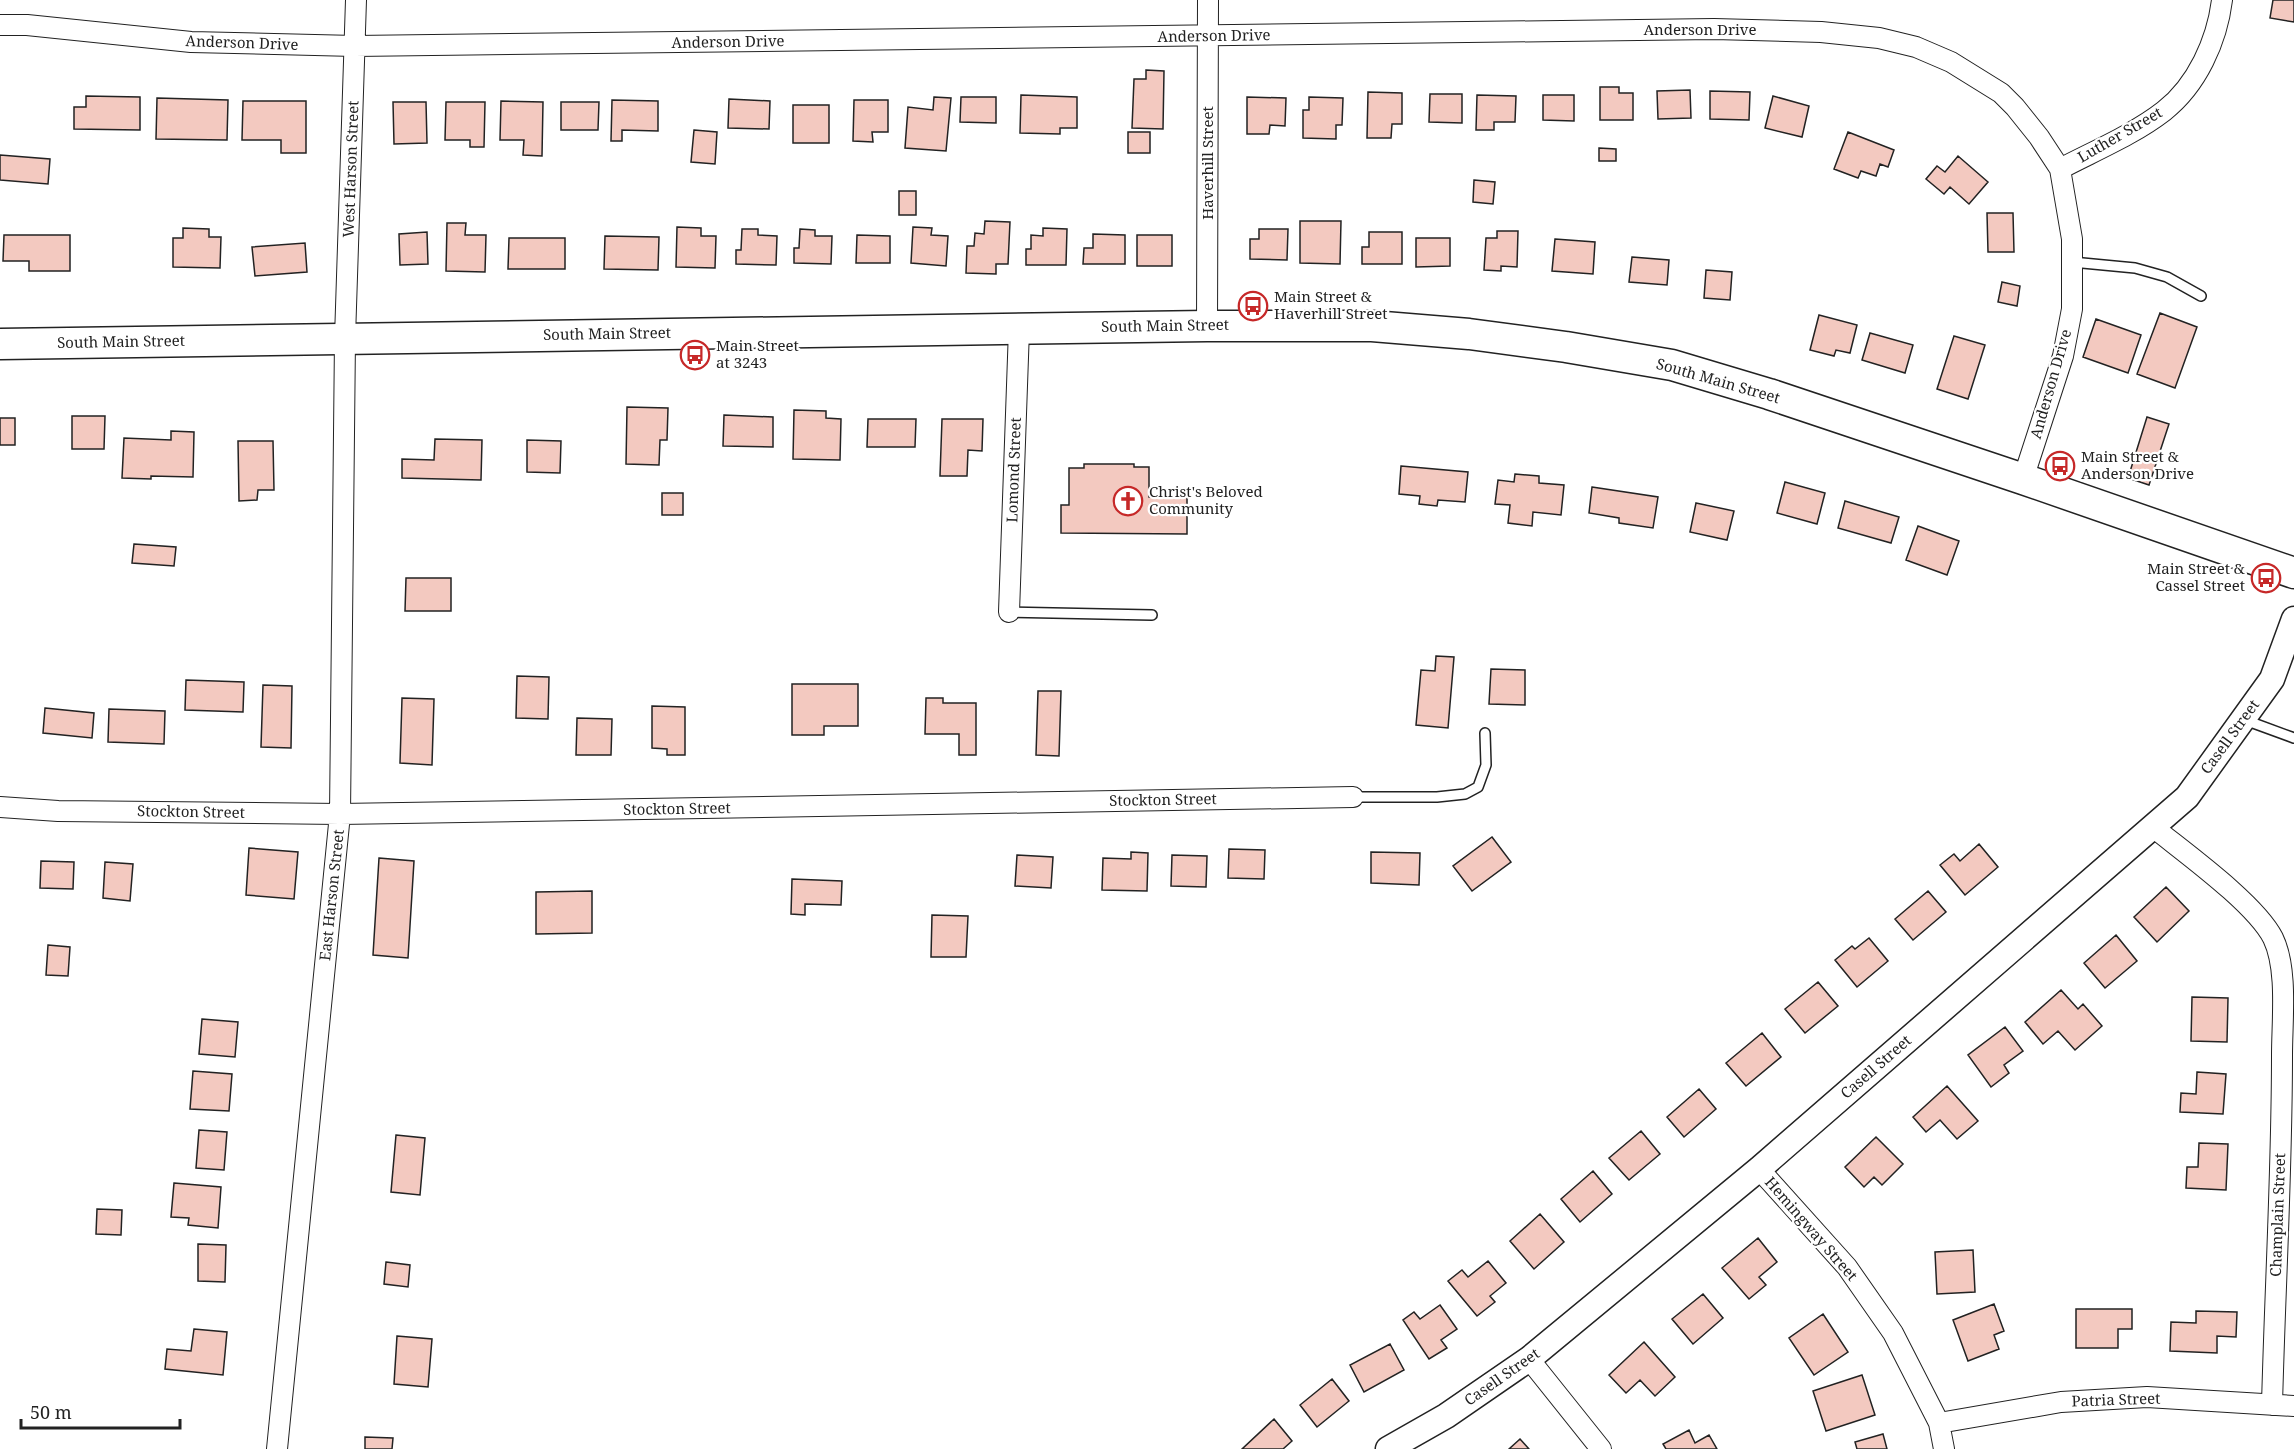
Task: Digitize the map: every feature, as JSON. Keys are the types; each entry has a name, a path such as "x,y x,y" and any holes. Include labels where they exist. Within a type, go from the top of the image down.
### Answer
{"main road":[{"name":"South Main Street","path":"0,344 1207,326 1372,326 1469,333 1672,365 1769,394 2294,573"}],"street":[{"name":"West Harson Street","path":"345,338 356,0"},
{"name":"Haverhill Street","path":"1207,326 1208,0"},
{"name":"Luther Street","path":"2060,169 2141,126 2165,110 2185,89 2201,65 2220,20 2222,0"},
{"name":"Anderson Drive","path":"0,24 191,42 355,46 1714,29 1821,32 1879,38 1916,47 1951,62 2001,93 2015,106 2060,169 2072,239 2072,309 2063,356 2023,479"},
{"name":"Lomond Street","path":"1009,612 1019,328"},
{"name":"East Harson Street","path":"277,1449 340,814 345,338"},
{"name":"Casell Street","path":"1388,1449 1446,1416 1529,1359 1759,1169 2187,797 2272,680 2294,619"},
{"name":"Stockton Street","path":"0,807 58,811 340,814 1353,797"},
{"name":"Champlain Street","path":"2153,827 2236,895 2262,922 2273,938 2279,957 2288,1027 2285,1264 2272,1405"},
{"name":"Hemingway Street","path":"1759,1169 1847,1268 1893,1333 1939,1423 1944,1449"},
{"path":"1529,1359 1601,1449"},
{"name":"Patria Street","path":"1939,1423 2061,1402 2147,1397 2294,1406"}],"lane":[{"path":"2072,262 2135,268 2167,277 2201,296"},
{"path":"1009,612 1152,615"},
{"path":"2243,719 2294,738"},
{"path":"1353,797 1437,797 1465,794 1478,787 1486,765 1485,733"}],"building":[{"path":"2273,0 2294,0 2294,22 2270,18"},
{"path":"1146,70 1164,71 1163,129 1132,128 1134,79 1146,79"},
{"path":"1600,87 1619,87 1619,93 1633,93 1633,120 1600,120"},
{"path":"1690,90 1691,118 1658,119 1657,91"},
{"path":"1710,91 1750,92 1749,120 1710,119"},
{"path":"1368,92 1402,93 1402,124 1392,124 1391,138 1367,138"},
{"path":"1430,94 1462,94 1462,123 1429,122"},
{"path":"1021,95 1077,97 1077,128 1060,128 1060,134 1020,133"},
{"path":"1477,95 1516,96 1515,122 1494,122 1494,130 1476,130"},
{"path":"1543,95 1574,95 1574,121 1543,120"},
{"path":"86,96 140,97 140,130 74,129 74,107 86,107"},
{"path":"1773,96 1809,106 1802,137 1765,128"},
{"path":"934,97 951,98 946,151 905,148 908,107 933,110"},
{"path":"961,97 996,97 996,123 960,122"},
{"path":"1247,97 1286,98 1285,126 1270,125 1269,134 1247,134"},
{"path":"1309,97 1343,98 1342,125 1336,125 1336,139 1303,138 1303,110 1309,110"},
{"path":"157,98 228,100 227,140 156,139"},
{"path":"729,99 770,101 769,129 728,128"},
{"path":"612,100 658,101 658,131 622,130 622,141 611,141"},
{"path":"854,100 888,100 888,132 872,132 873,142 853,141"},
{"path":"243,101 306,101 306,153 281,153 281,140 242,140"},
{"path":"501,101 543,102 542,156 523,155 524,140 500,140"},
{"path":"393,102 426,102 427,143 394,144"},
{"path":"446,102 485,102 484,147 470,147 470,140 445,140"},
{"path":"561,102 599,102 598,130 561,130"},
{"path":"793,105 829,105 829,143 793,143"},
{"path":"694,130 717,132 715,164 691,162"},
{"path":"1128,132 1150,132 1150,153 1128,153"},
{"path":"1848,132 1894,150 1888,167 1880,164 1876,176 1861,171 1858,178 1834,169"},
{"path":"1599,148 1616,149 1616,161 1599,161"},
{"path":"0,155 50,159 48,184 0,180"},
{"path":"1958,156 1988,182 1969,204 1950,187 1944,194 1926,179 1937,166 1945,172"},
{"path":"1474,180 1495,182 1493,204 1473,202"},
{"path":"899,191 916,191 916,215 899,215"},
{"path":"1987,213 2013,213 2014,252 1988,252"},
{"path":"985,221 1010,222 1008,264 996,264 996,274 966,273 967,246 974,246 975,233 984,234"},
{"path":"1300,221 1341,221 1340,264 1300,263"},
{"path":"447,223 466,223 465,235 486,235 485,272 446,271"},
{"path":"677,227 701,228 701,236 716,236 715,268 676,267"},
{"path":"913,227 932,228 931,235 948,236 946,266 911,263"},
{"path":"183,228 209,229 209,237 221,237 220,268 173,267 173,238 183,238"},
{"path":"1043,228 1067,229 1066,265 1026,265 1026,249 1031,249 1031,235 1043,236"},
{"path":"742,229 758,229 758,235 777,236 776,265 736,264 736,250 741,250"},
{"path":"800,229 815,230 815,236 832,236 831,264 794,263 794,248 799,248"},
{"path":"1259,229 1288,229 1287,260 1250,259 1250,239 1259,239"},
{"path":"1497,231 1518,231 1517,267 1501,266 1501,271 1484,270 1486,238 1497,238"},
{"path":"427,232 428,264 400,265 399,234"},
{"path":"1369,232 1402,232 1402,264 1362,264 1362,247 1369,247"},
{"path":"1093,234 1125,235 1125,264 1083,264 1084,248 1093,248"},
{"path":"4,235 70,235 70,271 29,271 29,261 3,261"},
{"path":"857,235 890,236 890,263 856,263"},
{"path":"1137,235 1172,235 1172,266 1137,266"},
{"path":"605,236 659,237 658,270 604,269"},
{"path":"509,238 565,238 565,269 508,269"},
{"path":"1416,238 1450,238 1450,266 1416,267"},
{"path":"1555,239 1595,242 1593,274 1552,271"},
{"path":"305,243 307,272 255,276 252,247"},
{"path":"1632,257 1669,260 1667,285 1629,282"},
{"path":"1706,270 1732,272 1730,300 1704,298"},
{"path":"2002,282 2020,286 2017,306 1998,302"},
{"path":"2160,313 2197,327 2175,388 2137,374"},
{"path":"1819,315 1857,325 1850,353 1836,350 1834,356 1810,350"},
{"path":"2096,319 2141,335 2128,373 2083,357"},
{"path":"1870,333 1913,345 1905,373 1862,360"},
{"path":"1954,336 1985,345 1968,399 1937,389"},
{"path":"627,407 668,408 667,440 660,440 659,465 626,464"},
{"path":"794,410 826,411 826,418 841,419 840,460 793,459"},
{"path":"724,415 773,417 773,447 723,446"},
{"path":"72,416 105,416 104,449 72,449"},
{"path":"2147,417 2169,424 2149,485 2128,478"},
{"path":"0,418 15,418 15,445 0,445"},
{"path":"868,419 916,419 915,447 867,447"},
{"path":"942,419 983,419 982,451 968,450 967,476 940,476"},
{"path":"171,431 194,432 193,477 122,478 124,438 171,440"},
{"path":"435,439 482,440 481,480 402,478 402,459 434,460"},
{"path":"527,440 561,441 560,473 527,472"},
{"path":"238,441 273,441 274,490 258,490 257,500 239,501"},
{"name":"Christ's Beloved Community","path":"1084,464 1134,464 1134,467 1149,467 1149,497 1187,497 1187,534 1061,533 1061,505 1069,505 1069,468 1084,468"},
{"path":"1401,466 1468,472 1465,502 1438,500 1437,506 1419,504 1420,496 1399,494"},
{"path":"1515,474 1539,476 1539,483 1564,485 1561,515 1533,512 1532,526 1508,523 1510,505 1495,504 1498,480 1514,482"},
{"path":"1785,482 1825,493 1817,524 1777,513"},
{"path":"1592,487 1658,497 1653,528 1619,523 1619,518 1589,513"},
{"path":"662,493 683,493 683,515 662,515"},
{"path":"1845,501 1899,517 1891,543 1838,528"},
{"path":"1696,503 1734,511 1727,540 1690,532"},
{"path":"1918,526 1959,541 1947,575 1906,560"},
{"path":"134,544 176,547 174,566 132,563"},
{"path":"406,578 451,578 451,611 405,611"},
{"path":"1436,656 1454,657 1448,728 1416,725 1421,670 1435,671"},
{"path":"1491,669 1525,670 1525,705 1489,704"},
{"path":"517,676 549,677 548,719 516,718"},
{"path":"186,680 244,682 243,712 185,710"},
{"path":"792,684 858,684 858,726 824,726 824,735 792,735"},
{"path":"263,685 292,686 291,748 261,747"},
{"path":"1038,691 1061,691 1059,756 1036,755"},
{"path":"402,698 434,699 432,765 400,763"},
{"path":"926,698 943,698 943,703 976,703 976,755 959,755 959,734 925,734"},
{"path":"652,706 685,707 685,755 667,755 667,749 652,748"},
{"path":"45,708 94,713 92,738 43,733"},
{"path":"109,709 165,711 164,744 108,742"},
{"path":"577,718 612,719 611,755 576,755"},
{"path":"1492,837 1511,862 1472,891 1453,866"},
{"path":"1979,844 1998,867 1965,895 1940,865 1954,854 1960,861"},
{"path":"249,848 298,852 294,899 246,895"},
{"path":"1229,849 1265,850 1264,879 1228,878"},
{"path":"1131,852 1148,853 1147,891 1102,890 1103,858 1131,859"},
{"path":"1371,852 1420,853 1419,885 1371,883"},
{"path":"1017,855 1053,857 1051,888 1015,886"},
{"path":"1172,855 1207,856 1206,887 1171,886"},
{"path":"379,858 414,861 408,958 373,955"},
{"path":"41,861 74,862 73,889 40,888"},
{"path":"105,862 133,864 130,901 103,898"},
{"path":"792,879 842,881 841,905 805,904 805,915 791,914"},
{"path":"2166,887 2189,911 2157,942 2134,917"},
{"path":"592,891 592,933 536,934 536,892"},
{"path":"1928,891 1946,912 1913,940 1895,919"},
{"path":"932,915 968,916 966,957 931,957"},
{"path":"2116,935 2137,961 2105,988 2084,963"},
{"path":"1869,938 1888,961 1857,987 1835,960 1852,946 1855,949"},
{"path":"48,945 70,947 68,976 46,975"},
{"path":"1818,982 1838,1006 1805,1033 1785,1009"},
{"path":"2061,990 2078,1009 2083,1004 2102,1026 2075,1050 2058,1031 2043,1044 2025,1022"},
{"path":"2192,997 2228,998 2227,1042 2191,1041"},
{"path":"202,1019 238,1022 235,1057 199,1054"},
{"path":"2005,1027 2023,1051 2004,1065 2009,1073 1991,1087 1968,1055"},
{"path":"1762,1033 1781,1057 1746,1086 1726,1063"},
{"path":"193,1071 232,1074 229,1111 190,1109"},
{"path":"2197,1072 2226,1074 2223,1114 2180,1112 2181,1093 2196,1094"},
{"path":"1947,1086 1978,1121 1957,1139 1940,1120 1926,1132 1913,1117"},
{"path":"1699,1089 1716,1109 1684,1137 1667,1117"},
{"path":"199,1130 227,1132 224,1170 196,1168"},
{"path":"1641,1131 1660,1154 1629,1180 1609,1158"},
{"path":"396,1135 425,1138 420,1195 391,1192"},
{"path":"1876,1137 1903,1164 1882,1185 1874,1177 1864,1187 1845,1167"},
{"path":"2199,1143 2228,1144 2226,1190 2186,1188 2187,1167 2198,1167"},
{"path":"1593,1171 1612,1194 1580,1222 1561,1199"},
{"path":"174,1183 221,1187 218,1228 188,1225 189,1218 171,1217"},
{"path":"97,1209 122,1210 121,1235 96,1234"},
{"path":"1540,1214 1564,1242 1534,1269 1510,1241"},
{"path":"1758,1238 1777,1262 1759,1277 1766,1285 1749,1299 1722,1268"},
{"path":"198,1244 226,1245 225,1282 198,1281"},
{"path":"1973,1250 1975,1292 1937,1294 1935,1252"},
{"path":"1488,1261 1506,1283 1490,1296 1495,1302 1477,1316 1448,1281 1462,1270 1468,1277"},
{"path":"386,1262 410,1265 408,1287 384,1284"},
{"path":"1703,1294 1723,1318 1693,1344 1672,1319"},
{"path":"1994,1304 2004,1331 1994,1335 1999,1349 1968,1361 1953,1320"},
{"path":"1440,1305 1457,1329 1441,1340 1447,1348 1429,1359 1403,1320 1414,1312 1420,1319"},
{"path":"2076,1309 2132,1309 2132,1329 2118,1329 2118,1348 2076,1348"},
{"path":"2196,1311 2237,1312 2236,1337 2217,1336 2217,1353 2170,1351 2171,1322 2196,1323"},
{"path":"1823,1314 1848,1352 1814,1375 1789,1338"},
{"path":"194,1329 227,1332 223,1375 165,1369 167,1349 191,1351"},
{"path":"397,1336 432,1339 428,1387 394,1384"},
{"path":"1644,1342 1675,1377 1655,1396 1640,1380 1626,1393 1609,1375"},
{"path":"1390,1344 1404,1370 1364,1392 1350,1365"},
{"path":"1862,1375 1875,1415 1826,1431 1813,1391"},
{"path":"1332,1379 1349,1401 1317,1427 1300,1405"},
{"path":"1274,1419 1292,1441 1283,1449 1242,1449"},
{"path":"1689,1430 1695,1443 1709,1435 1717,1449 1666,1449 1663,1444"},
{"path":"1883,1434 1887,1449 1857,1449 1855,1442"},
{"path":"365,1437 393,1438 392,1449 365,1449"},
{"path":"1520,1439 1529,1449 1509,1449"}],"place":[{"name":"Main Street & Haverhill Street","path":"1253,306"},
{"name":"Main Street at 3243","path":"695,355"},
{"name":"Main Street & Anderson Drive","path":"2060,466"},
{"name":"Christ's Beloved Community","path":"1128,501"},
{"name":"Main Street & Cassel Street","path":"2266,578"}]}
